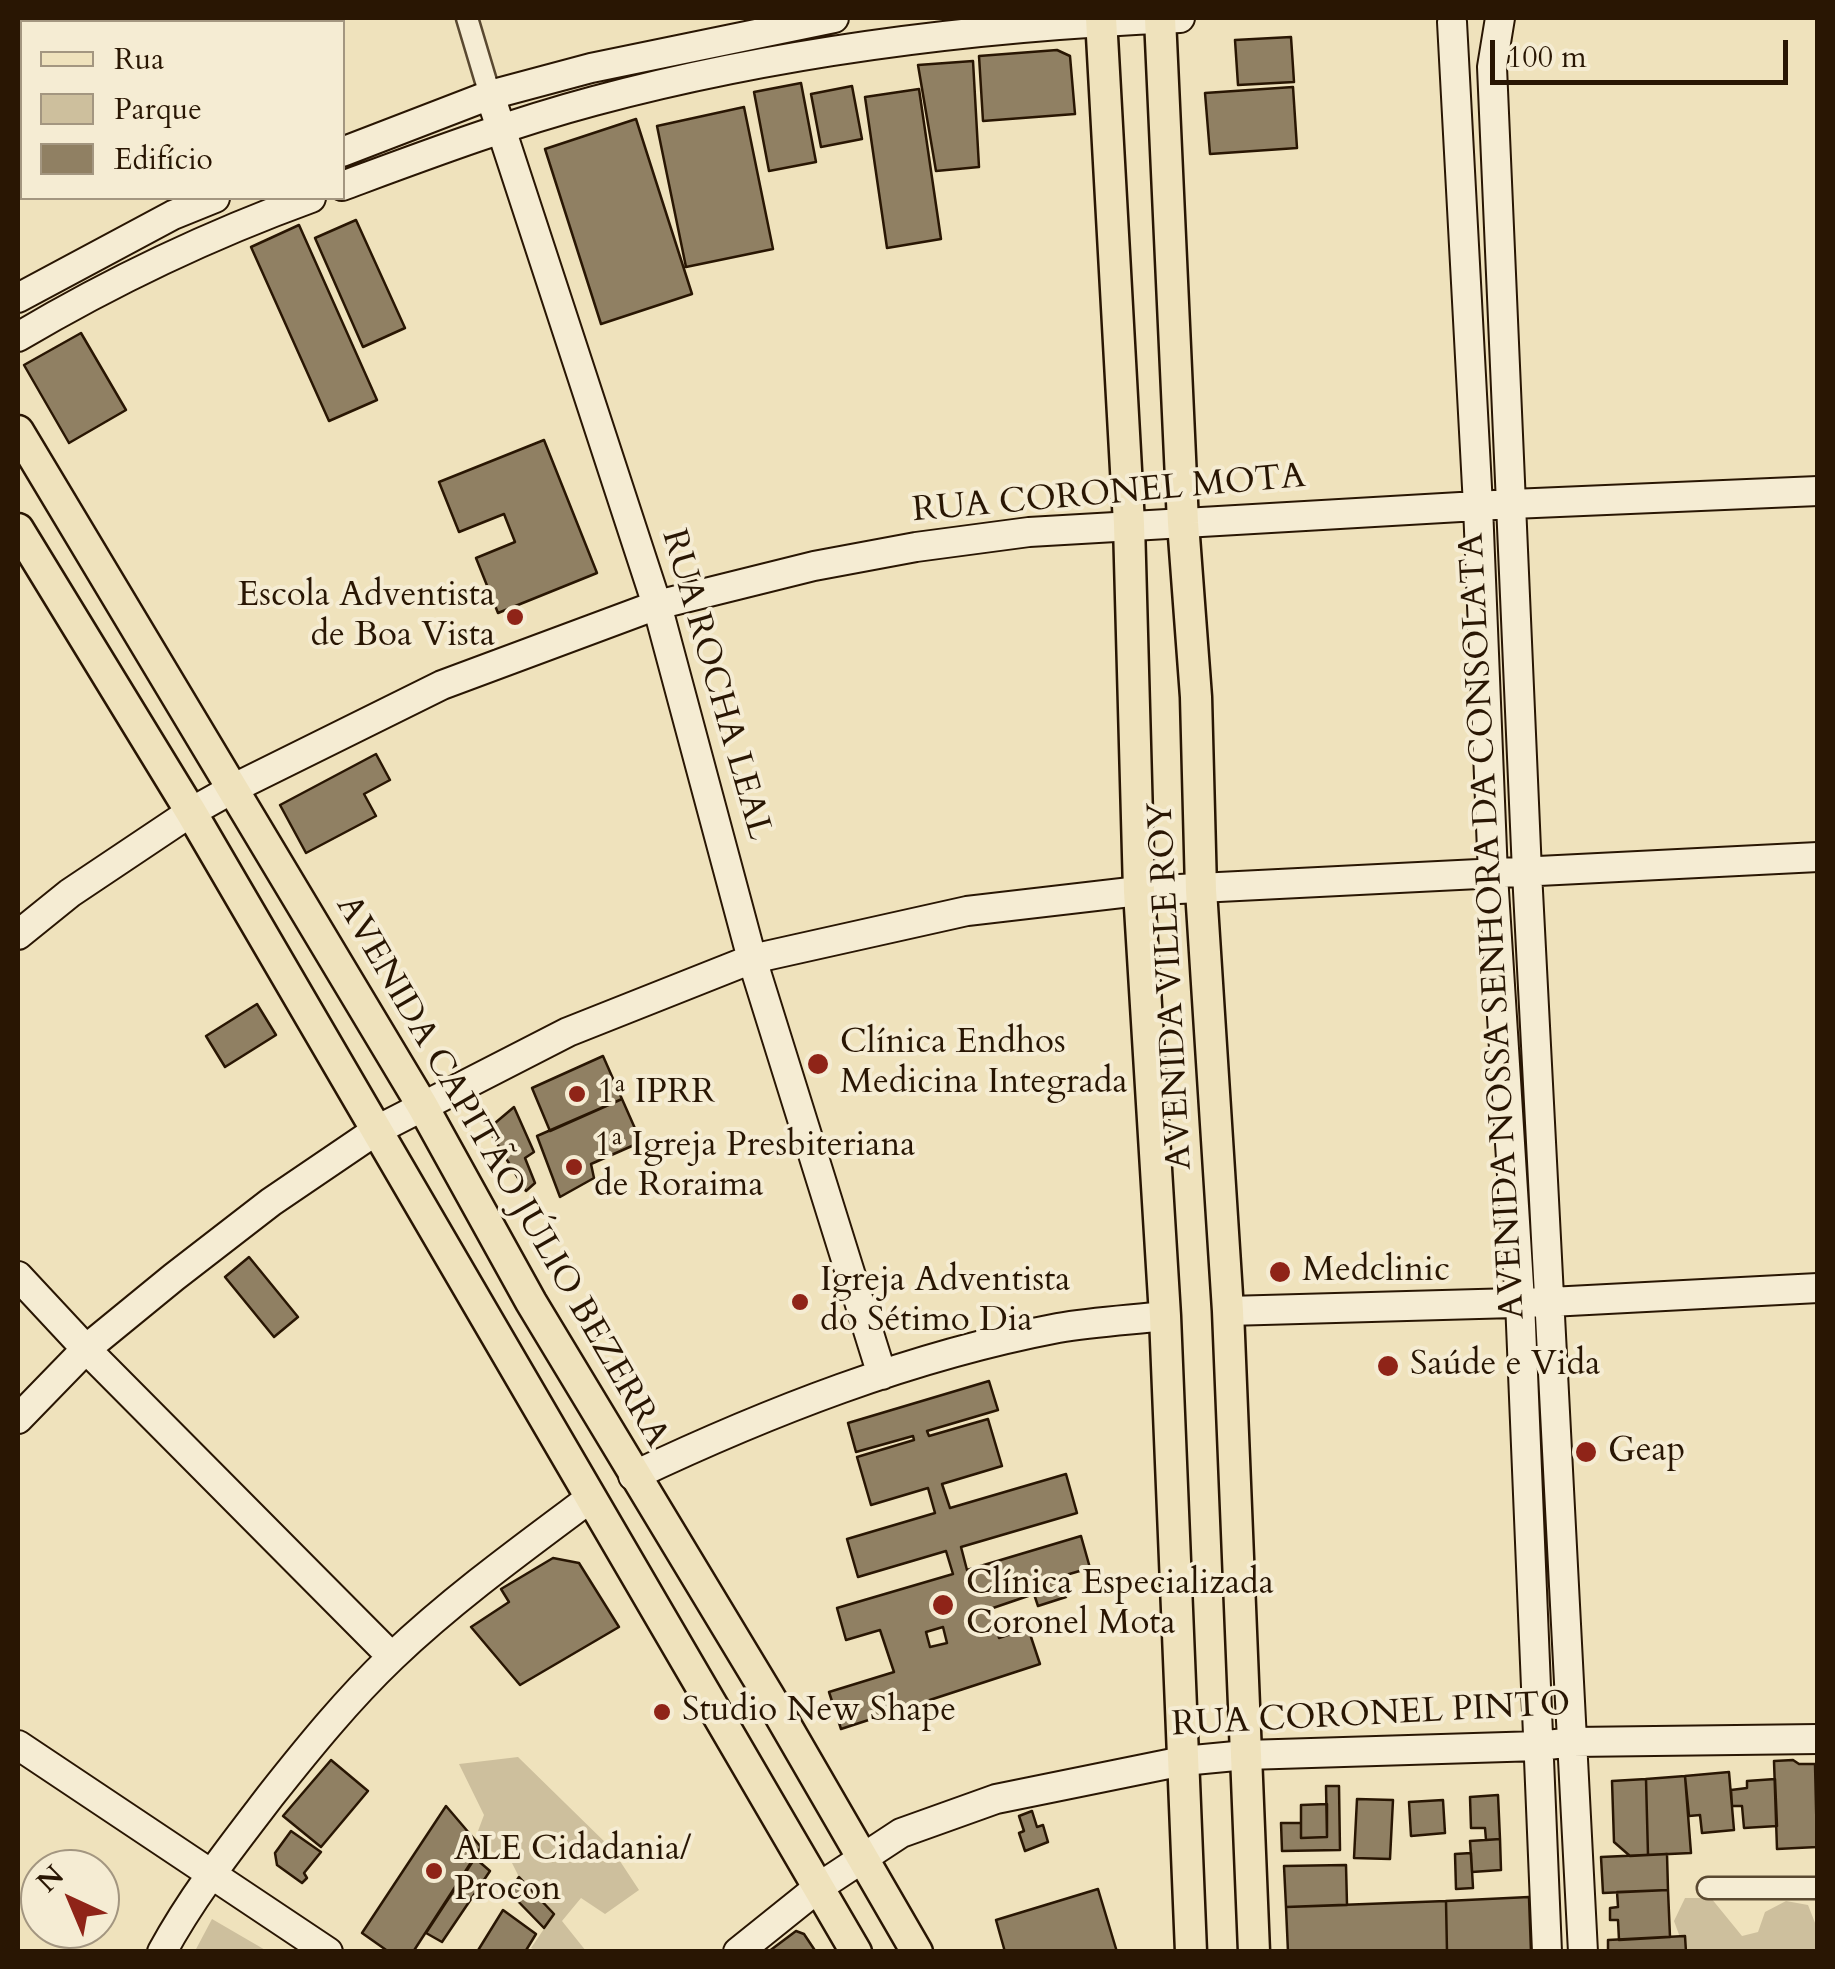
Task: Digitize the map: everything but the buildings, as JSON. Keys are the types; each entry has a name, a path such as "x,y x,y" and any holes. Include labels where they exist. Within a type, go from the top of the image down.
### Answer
{"main road":[{"name":"AVENIDA VILLE ROY","path":"1101,18 1129,524 1139,891 1164,1316 1191,1952"},
{"name":"AVENIDA VILLE ROY","path":"1160,18 1183,523 1196,697 1201,890 1228,1311 1254,1952"},
{"name":"AVENIDA CAPITÃO JÚLIO BEZERRA","path":"18,431 422,1105 532,1302 917,1952"},
{"path":"18,529 191,812 856,1952"}],"street":[{"name":"RUA ROCHA LEAL","path":"468,18 499,128 657,605 752,960 882,1375"},
{"path":"345,151 490,95 728,27 834,18"},
{"path":"345,185 499,128 595,100 760,64 831,51 1101,18 1180,18"},
{"path":"1449,20 1477,27 1498,18"},
{"name":"AVENIDA NOSSA SENHORA DA CONSOLATA","path":"1498,18 1492,67 1526,872 1584,1952"},
{"name":"AVENIDA NOSSA SENHORA DA CONSOLATA","path":"1449,20 1478,506 1493,875 1520,1302 1547,1952"},
{"path":"18,298 170,206 204,200"},
{"path":"18,337 82,299 180,251 306,200"},
{"name":"RUA CORONEL MOTA","path":"18,935 70,894 191,812 442,685 657,605 814,566 916,546 1129,524 1818,491"},
{"path":"18,1419 86,1350 271,1202 377,1130 568,1032 752,960 966,910 1139,891 1818,857"},
{"path":"18,1276 86,1350 392,1656"},
{"path":"1228,1311 1550,1302 1818,1288"},
{"path":"634,1476 720,1434 882,1375 1060,1328 1164,1316"},
{"path":"162,1952 210,1873 306,1750 392,1656 589,1498"},
{"name":"RUA CORONEL PINTO","path":"738,1952 819,1888 901,1832 996,1799 1182,1760 1573,1742 1818,1739"},
{"path":"18,1744 328,1952"},
{"path":"1708,1888 1818,1888"}],"green space":[{"path":"518,1757 612,1849 639,1890 605,1914 581,1898 562,1921 586,1951 531,1948 554,1914 519,1877 510,1859 481,1847 478,1831 484,1815 459,1764"},
{"path":"1685,1898 1711,1898 1742,1936 1758,1932 1765,1912 1786,1901 1808,1905 1817,1928 1816,1951 1685,1951 1674,1921"},
{"path":"212,1919 267,1951 195,1951"}],"place":[{"name":"Escola Adventista de Boa Vista","path":"515,617"},
{"name":"Clínica Endhos Medicina Integrada","path":"818,1064"},
{"name":"1ª IPRR","path":"577,1094"},
{"name":"1ª Igreja Presbiteriana de Roraima","path":"574,1167"},
{"name":"Medclinic","path":"1280,1272"},
{"name":"Igreja Adventista do Sétimo Dia","path":"800,1302"},
{"name":"Saúde e Vida","path":"1388,1366"},
{"name":"Geap","path":"1586,1452"},
{"name":"Clínica Especializada Coronel Mota","path":"943,1605"},
{"name":"Studio New Shape","path":"662,1712"},
{"name":"ALE Cidadania/ Procon","path":"434,1871"}]}
